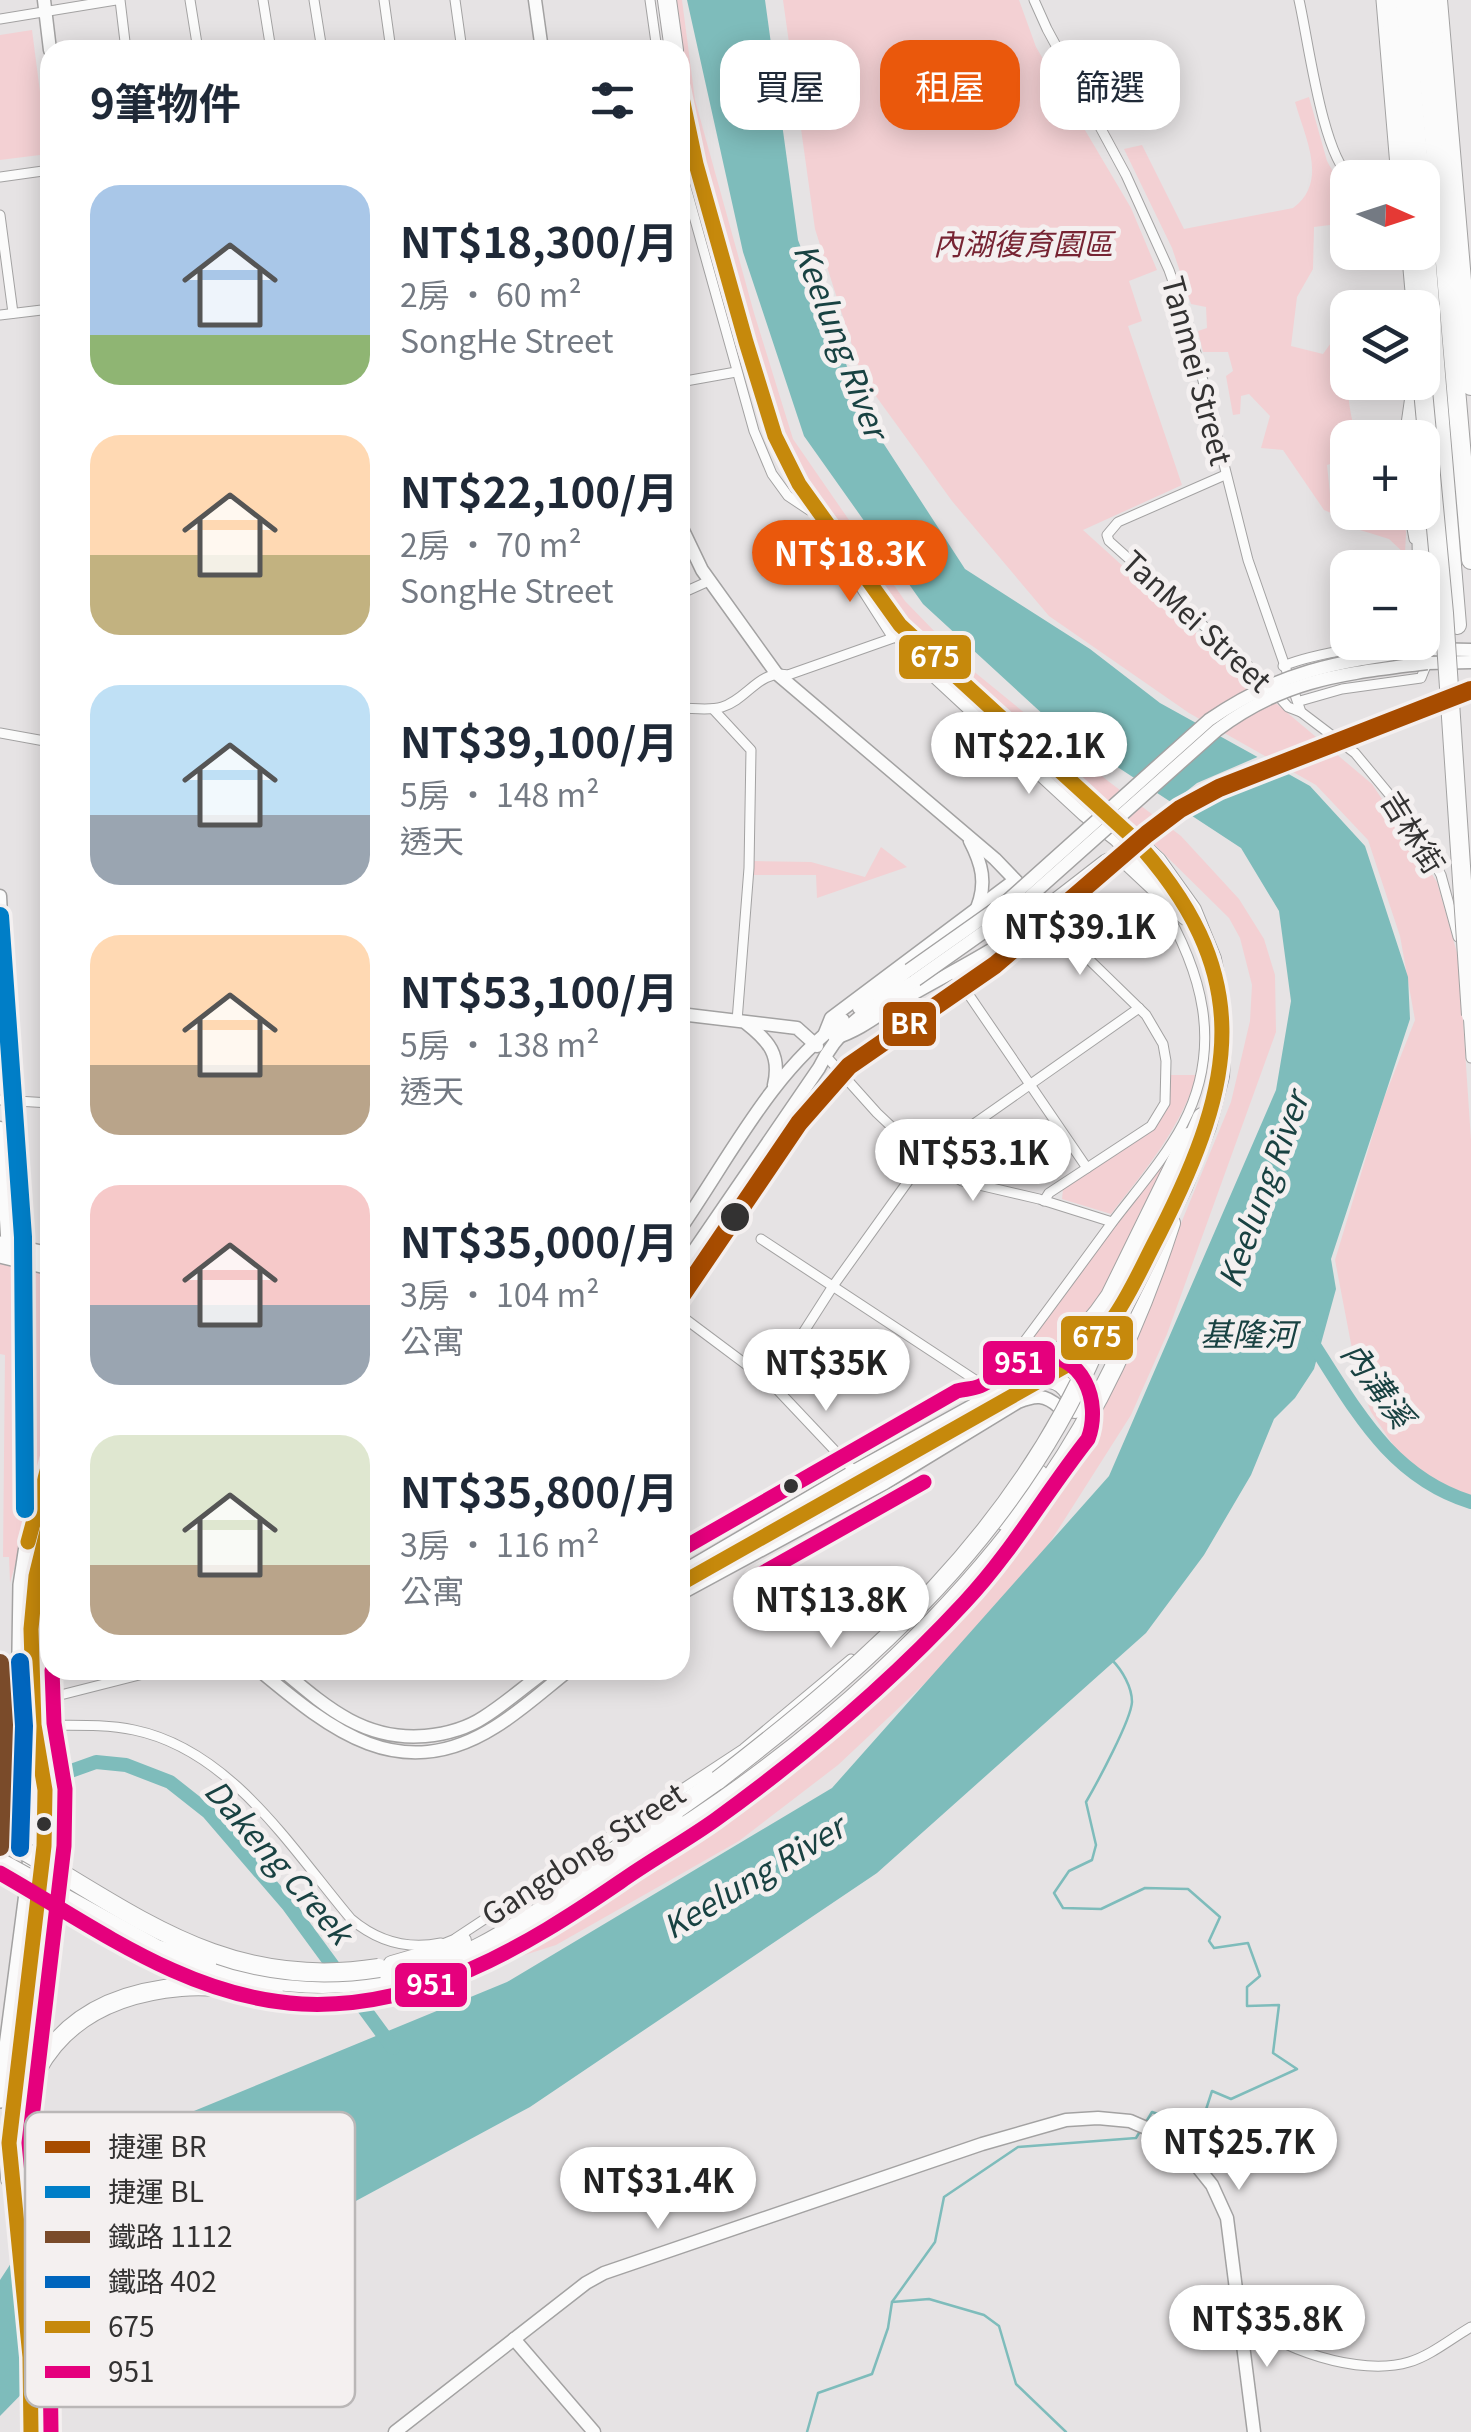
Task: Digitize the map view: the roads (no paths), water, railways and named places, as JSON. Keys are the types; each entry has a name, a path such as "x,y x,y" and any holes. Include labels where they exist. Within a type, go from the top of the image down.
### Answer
{"highway":[{"path":"1390,0 1398,160"},
{"path":"1406,0 1419,160"},
{"path":"1422,0 1471,560"},
{"path":"1438,0 1471,386"},
{"path":"0,1837 161,1931 208,1953 269,1971 322,1975 392,1966 491,1926 639,1836 718,1780 825,1694 942,1585 976,1545 1057,1429 1187,1152 1212,1087 1216,1055 1215,1002 1205,956 1186,916 1154,870 949,686 896,632 804,492 778,444 761,398 708,212 690,133"},
{"path":"10,2179 20,2104 32,2078 60,2038 96,2010 143,1992 184,1986 297,1996 330,1995 403,1982 416,1972 492,1938 696,1819 814,1729 938,1615 987,1561 1032,1505 1071,1445 1112,1369 1162,1250 1213,1107 1221,1059 1220,1001 1204,934 1192,910 1157,861 900,625 799,484 775,436 690,136"},
{"path":"1449,298 1471,405"},
{"path":"1424,400 1444,613 1471,1015"},
{"path":"1440,400 1471,818"},
{"path":"1046,911 1106,852 1108,841 1080,805"},
{"path":"1046,911 1117,858 1129,860 1186,916"},
{"path":"591,1880 704,1804 808,1723 896,1643 980,1552 1071,1428 1075,1410 1072,1394 1055,1380 1032,1379 982,1407 979,1400 1049,1362 1096,1318 1212,1087"},
{"path":"690,1578 1069,1364 1103,1338 1130,1298 1183,1187"},
{"path":"1059,1407 1064,1420 1062,1439"},
{"path":"639,1836 662,1828 745,1772"},
{"path":"0,1850 150,1938 207,1964"},
{"path":"0,1862 158,1949 258,1980 329,1985 416,1972"}],"main road":[{"path":"9,1251 40,1254"},
{"path":"9,1251 40,1263"},
{"path":"25,2312 10,2179 10,2125 35,1877 38,1789 18,1700 22,1566 40,1532"},
{"path":"31,1747 32,1612 40,1557"},
{"path":"0,2100 35,1877"},
{"path":"31,2407 31,2432"}],"street":[{"path":"0,19 45,6 118,0 124,40"},
{"path":"190,0 196,40"},
{"path":"263,0 269,40"},
{"path":"314,0 320,40"},
{"path":"384,0 390,40"},
{"path":"454,0 460,40"},
{"path":"536,0 541,40"},
{"path":"650,0 656,40"},
{"name":"Tanmei Street","path":"1034,0 1126,174 1168,270 1191,333 1225,475 1300,706"},
{"path":"1299,0 1315,90 1339,160"},
{"path":"1380,0 1397,160"},
{"path":"45,6 49,40"},
{"path":"0,176 40,171"},
{"path":"690,203 736,372 772,474 788,496 806,506 893,638 986,732 1099,830"},
{"path":"0,215 13,314"},
{"path":"0,315 40,310"},
{"path":"690,380 736,372"},
{"name":"TanMei Street","path":"1225,475 1118,522 1108,535 1109,541 1263,679 1288,707 1300,706"},
{"path":"690,543 709,580 776,673 1015,880 1143,1012 1163,1044 1165,1103 1151,1126 1048,1194 1044,1201"},
{"path":"690,589 709,580"},
{"path":"690,708 714,709 730,704 762,678 776,673 788,675 893,638"},
{"path":"1440,654 1471,650"},
{"path":"1284,666 1330,656"},
{"path":"1440,657 1471,662"},
{"path":"766,1100 825,1037 1008,900 1209,720 1235,702 1295,673 1331,663 1368,660"},
{"path":"1300,706 1342,689 1421,678 1429,660"},
{"name":"吉林街","path":"1300,706 1355,753 1414,824 1432,854 1448,894 1462,952 1471,1058"},
{"path":"714,709 751,750 740,1021"},
{"path":"0,734 40,740"},
{"path":"968,836 983,878 976,910"},
{"path":"690,1257 825,1055 831,1018 1015,880"},
{"path":"690,1567 979,1400 1182,1127 1200,1084 1203,1009 1192,962 1150,884"},
{"path":"0,896 9,1251"},
{"path":"690,1015 801,1030 825,1037 851,1033 911,994 954,973 1046,911"},
{"path":"954,973 1086,1168"},
{"path":"771,1383 833,1286 924,1159 1143,1012"},
{"path":"690,1214 776,1082 772,1046 740,1021"},
{"path":"825,1055 924,1159 962,1181 1112,1222"},
{"path":"5,1101 40,1103"},
{"path":"0,1128 9,1251"},
{"path":"761,1238 833,1286 979,1400"},
{"path":"690,1323 771,1383 873,1489"},
{"path":"690,1589 873,1489 1018,1402 1044,1396 1059,1407"},
{"name":"Gangdong Street","path":"34,1726 112,1726 151,1734 184,1747 229,1777 351,1920 392,1943 436,1944 468,1932 506,1902 582,1857 744,1749 887,1628 942,1572 1006,1492 1056,1422 1059,1407"},
{"path":"32,1702 119,1680"},
{"path":"271,1680 319,1720 344,1735 368,1745 416,1752 463,1742 494,1728 556,1680"},
{"path":"294,1680 333,1713 353,1724 403,1738 445,1734 462,1728 484,1718 533,1680"},
{"path":"0,1876 35,1877"},
{"path":"395,2432 586,2283 615,2268 752,2225 982,2144 1066,2120 1098,2118 1143,2126 1188,2155 1212,2185 1227,2218 1254,2432"},
{"path":"1238,2314 1280,2342 1366,2366 1410,2362 1471,2327"},
{"path":"514,2340 594,2432"}],"water":[{"name":"基隆河","path":"687,0 765,0 770,40 720,40 720,130 783,130 798,240 867,418 965,569 1090,649 1160,703 1310,786 1365,846 1408,977 1410,1019 1331,1259 1336,1289 1314,1369 1295,1398 1274,1419 1251,1475 1204,1555 1146,1633 877,1873 530,2107 355,2201 355,2112 191,2112 507,1982 832,1788 1109,1476 1276,1090 1291,1001 1279,911 1241,848 1058,728 923,604 804,436 743,252"},
{"name":"基隆河","path":"25,2242 25,2390 0,2416 0,2280"}],"waterway":[{"name":"內溝溪","path":"1308,1336 1357,1412 1394,1456 1416,1475 1471,1502"},
{"path":"1112,1660 1132,1696 1130,1711 1086,1802 1096,1845 1092,1860 1069,1871 1054,1893 1063,1908 1101,1909 1145,1888 1188,1889 1220,1917 1209,1941 1214,1948 1248,1943 1260,1976 1247,1987 1247,2006 1279,2005 1273,2053 1297,2069 1231,2099 1212,2091 1200,2128 1152,2112 1146,2122"},
{"name":"Dakeng Creek","path":"0,1780 68,1772 96,1762 126,1765 170,1782 208,1812 289,1906 393,2048"},
{"path":"807,2432 818,2393 872,2374 888,2328 892,2302 935,2242 944,2197 1018,2147 1136,2138 1139,2133"},
{"path":"892,2302 929,2299 984,2315 999,2326 1016,2384 1066,2432"}],"metro line":[{"name":"BR","path":"690,1283 799,1123 849,1066 995,965 1147,834 1180,809 1219,788 1471,690"},
{"name":"BL","path":"0,916 23,1237 25,1509"}],"rail line":[{"name":"402","path":"20,1662 24,1726 20,1848"},
{"name":"1112","path":"0,1663 4,1725 0,1847"}],"park label":[{"name":"內湖復育園區","path":"1023,245"}],"water label":[{"name":"Keelung River","path":"840,341"},
{"name":"Keelung River","path":"1264,1190"},
{"name":"Keelung River","path":"754,1878"}]}
